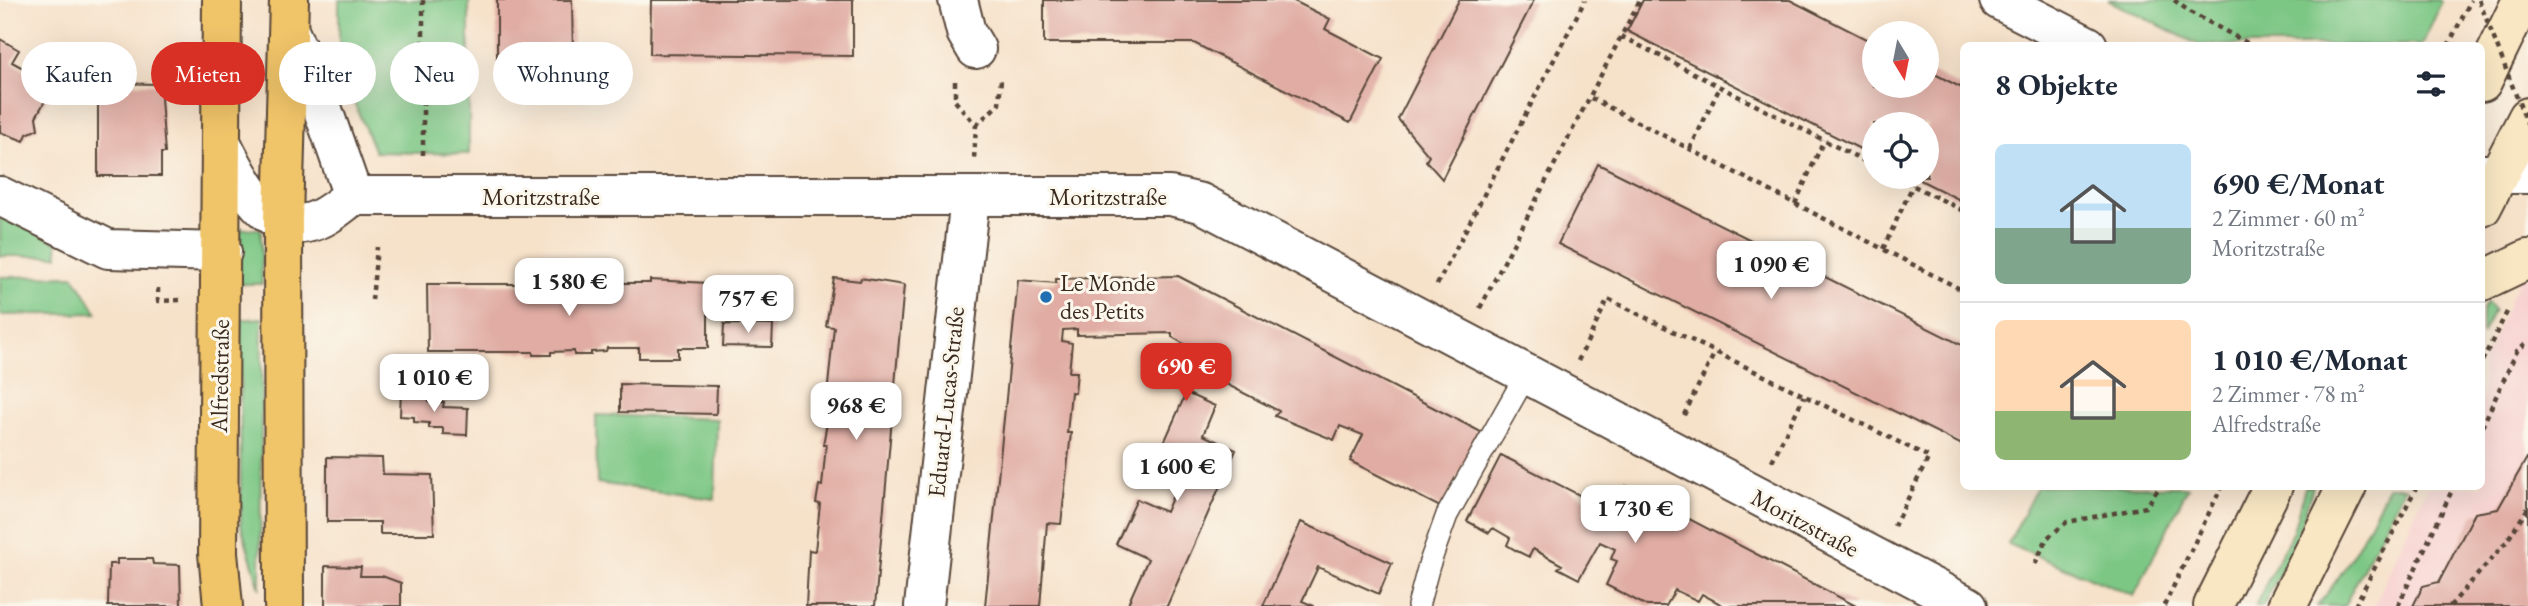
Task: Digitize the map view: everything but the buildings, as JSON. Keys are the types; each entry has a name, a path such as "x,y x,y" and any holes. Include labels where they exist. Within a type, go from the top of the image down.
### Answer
{"main road":[{"name":"Alfredstraße","path":"222,0 218,553 223,606"},
{"path":"2485,76 2522,0"},
{"path":"284,606 283,220 290,16"},
{"path":"2497,182 2528,117"},
{"path":"2485,280 2528,259"},
{"path":"2213,606 2271,490"},
{"path":"2287,606 2345,490"}],"street":[{"path":"958,0 966,32 976,49"},
{"path":"1999,0 2080,42"},
{"path":"283,220 300,224 312,222 353,197 290,16"},
{"name":"Alfredstraße","path":"223,146 244,187 266,211 283,220"},
{"path":"2497,182 2528,201"},
{"name":"Moritzstraße","path":"353,197 970,198 1170,195 1201,203 1968,606"},
{"path":"0,196 108,249 222,252"},
{"name":"Eduard-Lucas-Straße","path":"924,606 970,198"}],"lane":[{"path":"1419,606 1429,565 1447,515 1526,375"}],"path":[{"path":"423,0 423,166"},
{"path":"1436,288 1585,0"},
{"path":"1478,312 1640,0"},
{"path":"2174,0 2190,12 2246,42"},
{"path":"2450,42 2471,0"},
{"path":"2479,0 2528,126"},
{"path":"1621,36 1862,160"},
{"path":"970,198 976,125 999,104 1001,77 976,49 955,80 955,101 976,125"},
{"path":"1690,149 1720,87"},
{"path":"1591,98 1960,289"},
{"path":"1796,204 1824,140"},
{"path":"1883,249 1912,189"},
{"path":"1919,189 1960,209"},
{"path":"372,300 377,247"},
{"path":"1577,364 1608,299 1929,457 1892,530"},
{"path":"2485,421 2517,351 2528,341"},
{"path":"1682,419 1715,352"},
{"path":"1770,466 1804,396"},
{"path":"2035,564 2047,537 2067,522 2146,507 2157,490"},
{"path":"2164,606 2220,490"},
{"path":"2355,606 2415,490"},
{"path":"2398,606 2452,490"},
{"path":"2450,606 2507,541 2528,508"}],"shaded area":[{"path":"2528,258 2528,606 2374,606 2426,490 2485,490 2485,356"}],"green space":[{"path":"339,0 469,0 469,42 390,42 390,105 469,105 469,154 375,152 355,105 376,105 376,42 339,42"},
{"path":"2108,0 2442,2 2423,42 2193,42"},
{"path":"0,213 57,242 58,256 0,256"},
{"path":"238,229 261,229 262,284 239,284"},
{"path":"74,276 97,313 0,315 0,277"},
{"path":"2487,302 2494,310 2485,329"},
{"path":"262,318 260,589 241,525 240,320"},
{"path":"596,415 717,419 715,499 597,483"},
{"path":"2035,490 2187,490 2134,596 2008,544"},
{"path":"2304,490 2312,490 2295,543 2263,606 2255,606 2293,531"},
{"path":"2386,490 2403,490 2344,606 2317,606 2328,593 2365,533"}],"place":[{"name":"Le Monde des Petits","path":"1046,297"}]}
